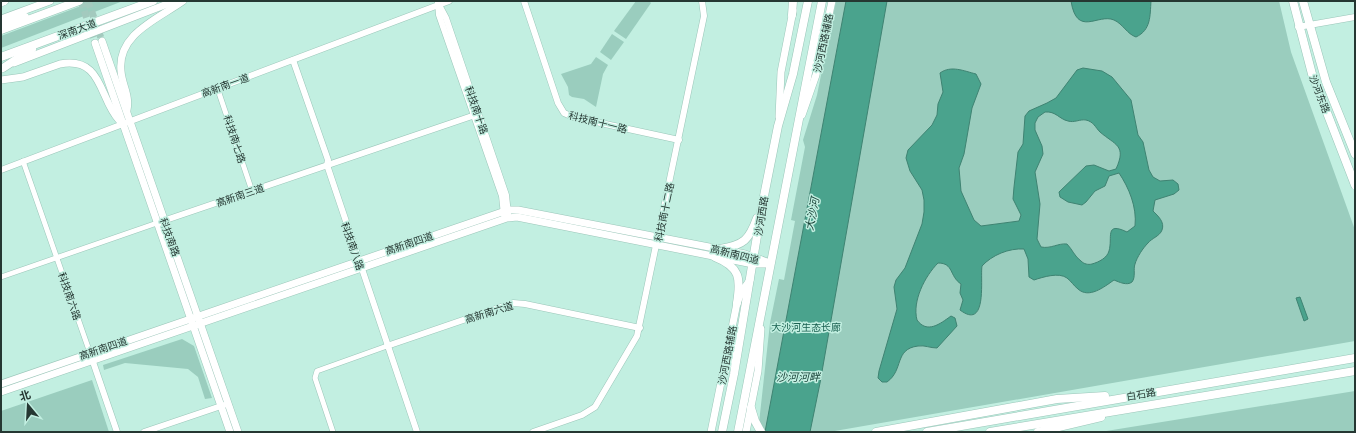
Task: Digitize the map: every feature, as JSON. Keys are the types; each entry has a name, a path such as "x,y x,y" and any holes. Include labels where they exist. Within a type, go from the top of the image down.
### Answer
{"main road":[{"path":"1,3 5,1"},
{"path":"1,19 50,1"},
{"path":"1,30 79,1"},
{"name":"深南大道","path":"1,57 153,1"},
{"path":"2,68 175,1"},
{"path":"127,112 129,100 121,76 120,68 124,47 134,34 182,1"},
{"path":"778,126 781,72 794,1"},
{"name":"沙河西路","path":"722,432 741,334 762,206 778,126 793,74 808,1"},
{"name":"沙河西路","path":"738,432 822,1"},
{"name":"沙河西路辅路","path":"797,131 814,85 832,1"},
{"name":"沙河东路","path":"1292,1 1298,27 1317,88 1355,185"},
{"name":"沙河东路","path":"1304,1 1309,24 1326,82 1355,154"},
{"path":"1,23 60,8"},
{"path":"2,68 48,40"},
{"name":"科技南路","path":"161,222 122,124 99,42 127,112 161,222 225,404 238,432"},
{"path":"1,80 23,77 67,62 80,65 91,71 99,81 113,112 122,124"},
{"path":"720,249 736,246 747,240 762,206"},
{"name":"高新南四道","path":"1,392 361,268 506,214"},
{"name":"高新南四道","path":"1,384 358,260 506,214 658,241 720,249 770,264"},
{"name":"高新南四道","path":"658,241 715,256 754,260"},
{"path":"715,256 728,263 736,271 740,286 737,303"},
{"name":"沙河西路辅路","path":"711,432 737,303 742,291 750,280"},
{"path":"746,432 759,364 761,312"},
{"path":"723,375 741,334"},
{"name":"白石路","path":"927,432 1355,358"},
{"name":"白石路","path":"992,432 1355,371"},
{"path":"876,432 1057,399 1136,395"},
{"name":"科技南路","path":"225,404 230,432"},
{"path":"1038,432 1081,423 1138,407"},
{"path":"751,408 755,421 761,432"}],"street":[{"name":"高新南一道","path":"1,170 217,87 293,60 438,3 449,1"},
{"name":"科技南十一路","path":"524,1 558,103 564,113 573,117 679,140"},
{"name":"科技南十二路","path":"533,432 591,410 598,403 637,336 640,328 704,16 702,1"},
{"name":"科技南十路","path":"438,3 439,15 506,196 506,214"},
{"path":"1298,27 1355,17"},
{"name":"科技南八路","path":"293,60 328,160 327,165 358,260 417,432"},
{"name":"科技南七路","path":"217,87 252,191"},
{"name":"高新南三道","path":"1,277 476,115"},
{"name":"科技南六路","path":"23,161 117,432"},
{"name":"高新南六道","path":"387,346 502,306 519,303 640,328"},
{"path":"333,432 315,378 317,371 387,346"},
{"path":"148,431 225,404"}],"green space":[{"path":"94,1 123,1 1,48 1,36"},
{"path":"636,1 649,1 651,3 626,39 614,31"},
{"name":"大沙河生态长廊","path":"836,1 1279,1 1291,52 1355,230 1355,341 829,432 758,432 770,323 779,279 784,280 795,221 791,220 805,147 803,140 817,95"},
{"path":"612,34 624,42 611,60 600,52"},
{"path":"596,57 608,65 603,74 596,107 584,99 569,95 568,87 561,74 591,64"},
{"path":"182,339 194,346 212,398 205,399 198,377 188,369 125,363 104,370 103,365"},
{"path":"92,380 109,432 1,432 1,411"},
{"path":"1355,391 1355,432 1100,432"}],"water":[{"name":"沙河河畔","path":"846,1 887,1 820,383 810,432 765,432"},
{"path":"1071,1 1151,1 1149,22 1145,31 1136,37 1130,34 1114,20 1101,19 1089,22 1078,19"},
{"path":"1083,68 1102,71 1112,77 1131,100 1138,135 1143,142 1149,170 1153,177 1160,181 1173,180 1178,184 1179,190 1174,194 1155,200 1153,211 1159,217 1163,227 1160,234 1150,241 1142,250 1134,266 1134,278 1132,282 1125,284 1114,280 1096,291 1087,293 1082,292 1068,279 1060,275 1034,280 1029,277 1028,259 1024,249 1007,251 986,262 982,266 982,291 979,308 975,314 969,315 960,310 963,300 960,293 961,284 957,281 947,265 938,263 924,282 918,297 916,305 917,320 921,324 929,327 942,322 951,316 955,318 957,326 937,348 918,346 905,351 896,372 887,382 882,382 878,378 879,371 897,309 894,287 896,280 905,268 922,224 924,212 922,190 910,171 906,158 908,150 932,125 937,115 938,104 943,92 940,73 949,69 967,71 976,74 981,84 972,108 964,154 959,168 961,191 974,220 981,226 1019,221 1021,215 1013,199 1018,152 1023,144 1025,116 1029,111 1056,98 1077,70","holes":["1045,112 1049,112 1062,119 1072,122 1084,120 1091,122 1100,132 1115,143 1120,150 1119,161 1116,169 1109,171 1094,165 1086,166 1059,192 1060,197 1068,202 1082,205 1095,191 1105,186 1109,176 1119,173 1129,191 1135,212 1135,226 1127,232 1115,228 1112,230 1108,253 1102,259 1092,264 1082,262 1067,244 1041,247 1037,239 1040,204 1035,172 1043,154 1042,146 1035,130 1035,123 1038,117"]},
{"path":"1300,297 1308,319 1304,321 1296,298"}],"tunnel":[{"path":"81,1 95,43"},
{"path":"88,1 102,41"}],"water label":[{"name":"大沙河","path":"812,214"}]}
